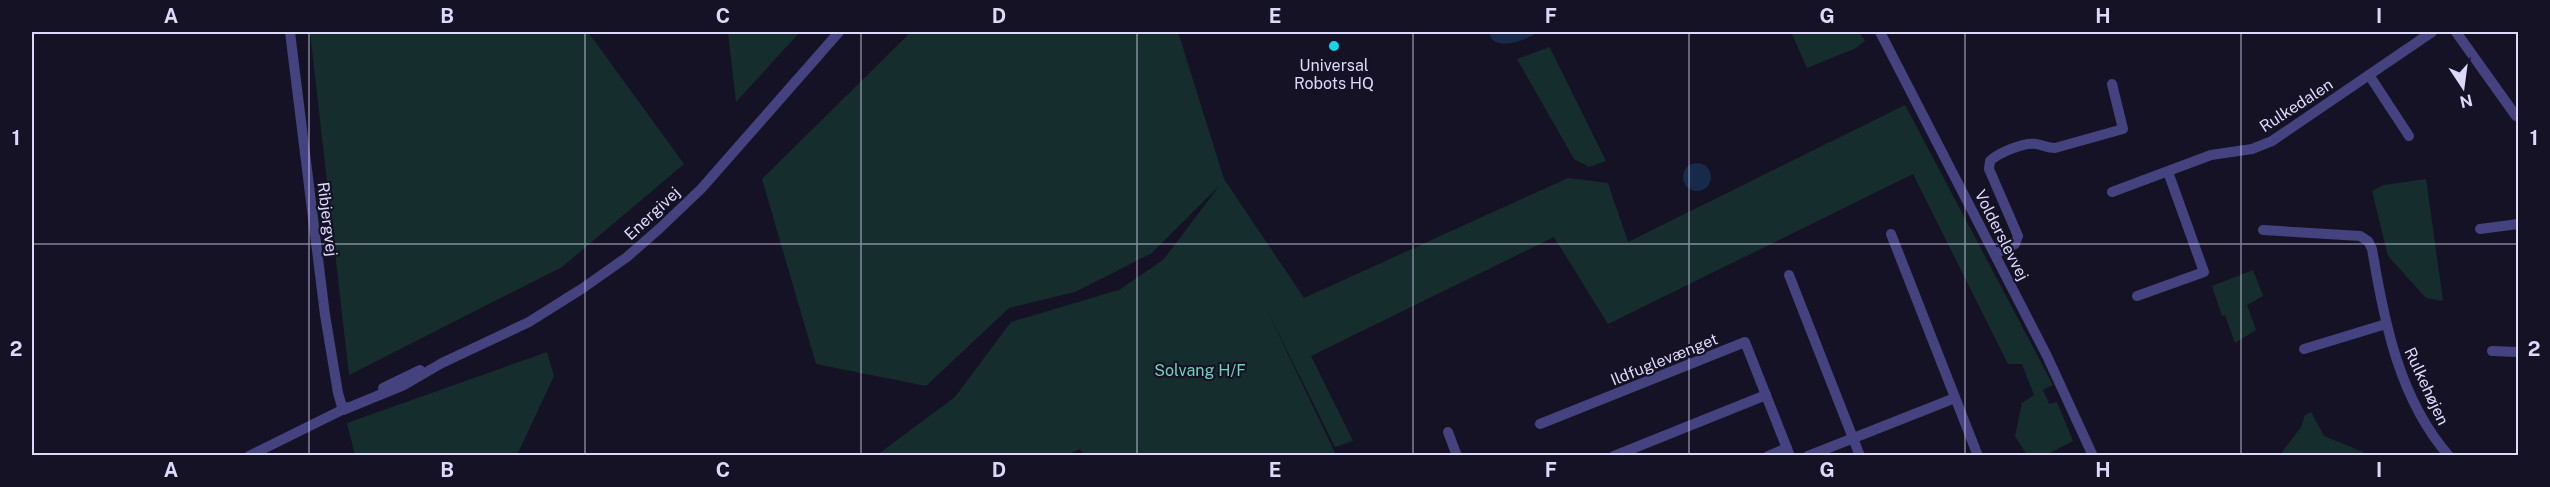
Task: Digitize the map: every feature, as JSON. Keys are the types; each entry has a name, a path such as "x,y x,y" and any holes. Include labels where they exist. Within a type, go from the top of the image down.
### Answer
{"street":[{"name":"Ribjergvej","path":"290,32 325,315 343,410"},
{"name":"Energivej","path":"249,456 343,410 404,385 442,363 529,322 584,288 627,257 701,189 839,32"},
{"name":"Volderslevvej","path":"1880,32 2047,356 2093,456"},
{"name":"Rulkedalen","path":"2112,192 2211,155 2252,149 2272,141 2432,32"},
{"path":"2456,32 2516,116"},
{"path":"2369,75 2409,136"},
{"path":"1995,254 2015,244 2018,236 1989,169 1990,161 2024,145 2034,143 2044,148 2055,148 2123,129 2112,84"},
{"path":"2137,296 2204,272 2168,172"},
{"path":"2480,229 2518,224"},
{"name":"Rulkehøjen","path":"2263,230 2360,236 2368,241 2372,249 2386,324 2400,369 2419,411 2438,443 2449,456"},
{"path":"1891,234 1978,456"},
{"path":"1789,276 1860,456"},
{"path":"2304,349 2386,324"},
{"name":"Ildfuglevænget","path":"1540,424 1745,342 1788,452 1768,456"},
{"path":"2492,351 2518,352"},
{"path":"1614,456 1766,395"},
{"path":"1808,456 1955,398"},
{"path":"1448,432 1457,456"}],"green space":[{"path":"310,32 588,32 684,164 562,267 349,375"},
{"path":"728,32 800,32 736,102"},
{"name":"Solvang H/F","path":"911,32 1178,32 1224,179 1304,298 1568,178 1608,183 1628,242 1905,105 2053,385 2043,390 2049,404 2057,402 2073,441 2046,455 2027,455 2015,436 2022,403 2034,395 2022,364 2008,364 1913,174 1608,324 1554,237 1311,356 1353,441 1335,447 1266,308 1336,455 1084,456 1080,449 1065,456 877,455 955,397 1011,322 1119,290 1163,260 1220,185 1152,253 1075,292 1009,308 926,386 816,364 762,179"},
{"path":"1787,32 1859,32 1865,41 1856,48 1807,68 1792,34"},
{"path":"1550,47 1606,161 1589,167 1574,159 1517,59"},
{"path":"2426,179 2443,301 2426,298 2388,256 2372,191 2384,185"},
{"path":"2253,270 2263,296 2247,305 2256,330 2235,343 2225,315 2222,316 2212,286"},
{"path":"547,352 554,376 517,455 355,455 347,423"},
{"path":"2311,412 2324,436 2363,452 2365,455 2283,455 2282,452 2301,427 2305,415"}],"water":[{"path":"1493,32 1537,32 1519,41 1504,44 1493,40 1490,35"},
{"path":"1697,163 1707,167 1711,177 1707,187 1697,191 1687,187 1683,177 1687,167"}],"place":[{"name":"Universal Robots HQ","path":"1334,46"}]}
